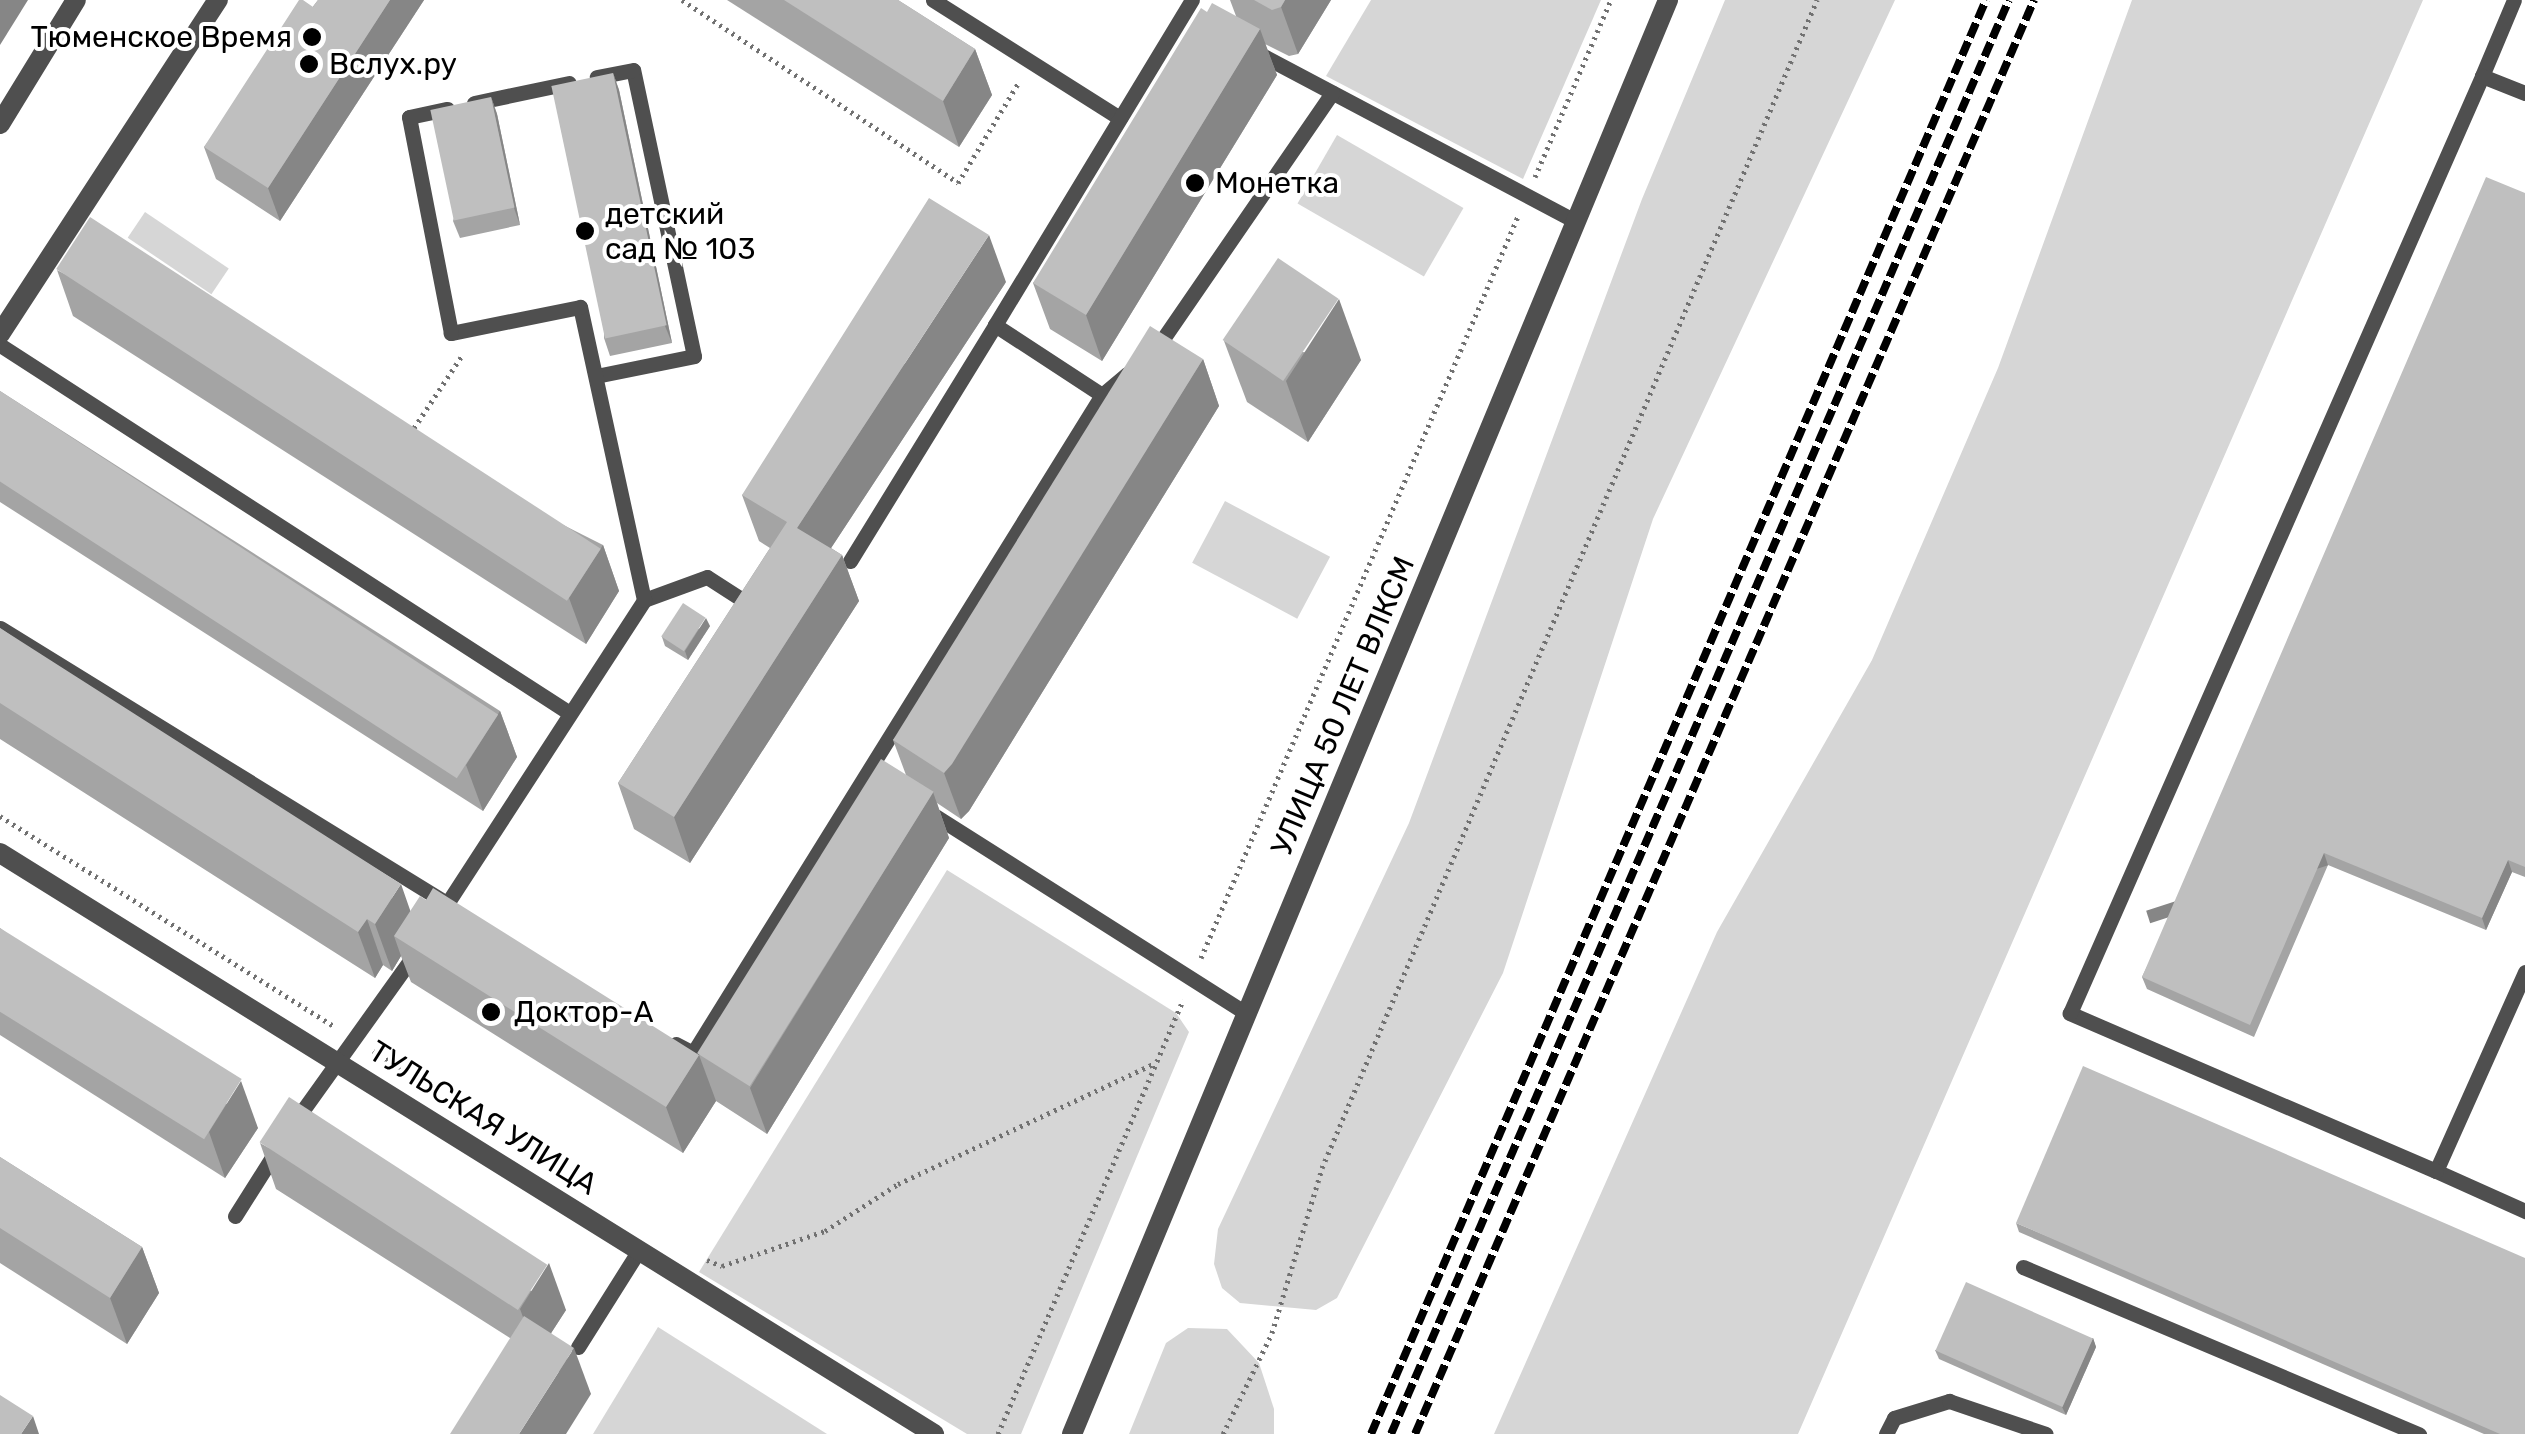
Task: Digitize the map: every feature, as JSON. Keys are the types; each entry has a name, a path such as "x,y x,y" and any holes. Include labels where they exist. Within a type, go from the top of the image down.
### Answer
{"street":[{"path":"0,124 76,0"},
{"path":"0,334 218,0"},
{"name":"УЛИЦА 50 ЛЕТ ВЛКСМ","path":"1072,1434 1668,0"},
{"name":"ТУЛЬСКАЯ УЛИЦА","path":"0,852 934,1434"}],"lane":[{"path":"932,0 1120,118"},
{"path":"2514,0 2070,1014 2525,1211"},
{"path":"850,561 1188,6 1200,22"},
{"path":"1234,40 1577,222"},
{"path":"596,376 694,356 633,70 410,117 450,333 580,307 644,600"},
{"path":"2482,76 2525,93"},
{"path":"660,1034 693,1054 1102,394 1154,351 1332,94"},
{"path":"994,324 1102,394"},
{"path":"0,345 568,712"},
{"path":"234,1216 333,1060 396,986 568,712 644,600 707,577 752,606"},
{"path":"0,628 464,913"},
{"path":"865,772 881,782"},
{"path":"914,802 1247,1014"},
{"path":"2436,1171 2525,972"},
{"path":"578,1347 638,1250"},
{"path":"2024,1266 2419,1434"},
{"path":"1886,1434 1894,1418 1949,1402 2046,1434"}],"path":[{"path":"682,0 958,183 1031,62"},
{"path":"998,1434 1610,0"},
{"path":"1223,1434 1272,1332 1322,1168 1817,0"},
{"path":"412,430 481,327"},
{"path":"698,1256 722,1266 825,1232 898,1184 1156,1062"}],"shaded area":[{"path":"1371,0 1601,0 1523,179 1326,76"},
{"path":"1725,0 1895,0 1653,519 1503,973 1337,1298 1316,1310 1240,1303 1222,1288 1214,1264 1218,1229 1409,823 1642,199"},
{"path":"2132,0 2423,0 1798,1434 1494,1434 1717,932 1872,660 1998,368"},
{"path":"1337,135 1463,208 1424,276 1298,203"},
{"path":"145,212 229,268 211,294 128,238"},
{"path":"1225,501 1330,557 1297,619 1192,563"},
{"path":"947,870 1176,1013 1189,1032 1021,1434 967,1434 699,1272"},
{"path":"658,1327 827,1434 593,1434"},
{"path":"1188,1328 1227,1329 1259,1363 1274,1409 1274,1434 1129,1434 1166,1343"}],"building":[{"path":"299,0 313,7 318,0 390,0 268,188 204,147"},
{"path":"784,0 898,0 975,49 943,101"},
{"path":"1254,0 1285,0 1281,7 1272,10"},
{"path":"1212,3 1260,29 1086,315 1033,283 1201,8 1207,12"},
{"path":"613,73 667,325 605,338 551,86"},
{"path":"491,97 514,208 454,220 430,110"},
{"path":"2486,177 2525,193 2525,867 2508,860 2482,918 2324,853 2250,1025 2142,977"},
{"path":"929,198 989,235 797,528 842,555 674,817 618,783 787,522 742,495"},
{"path":"90,217 601,549 567,601 56,269"},
{"path":"1278,258 1339,299 1283,381 1223,340"},
{"path":"1150,326 1203,359 944,773 893,740"},
{"path":"0,391 498,715 457,778 0,482"},
{"path":"683,603 706,618 684,651 661,637"},
{"path":"0,628 401,884 375,924 367,919 358,932 0,703"},
{"path":"881,759 934,792 750,1086 697,1053"},
{"path":"433,888 699,1055 666,1107 394,936 420,896 426,900"},
{"path":"0,928 242,1079 204,1139 0,1012"},
{"path":"2083,1066 2525,1258 2525,1434 2500,1434 2016,1223"},
{"path":"289,1097 547,1265 518,1310 260,1142"},
{"path":"0,1157 142,1247 110,1298 0,1228"},
{"path":"1966,1282 2093,1339 2062,1407 1935,1351"},
{"path":"524,1316 574,1348 519,1434 450,1434"},
{"path":"0,1395 33,1416 21,1434 0,1434"}],"railway":[{"path":"1371,1434 1986,0"},
{"path":"1391,1434 2009,0"},
{"path":"1415,1434 2034,0"}],"place":[{"name":"Тюменское Время","path":"312,37"},
{"name":"Вслух.ру","path":"309,64"},
{"name":"Монетка","path":"1195,183"},
{"name":"детский сад № 103","path":"585,231"},
{"name":"Доктор-А","path":"491,1012"}]}
